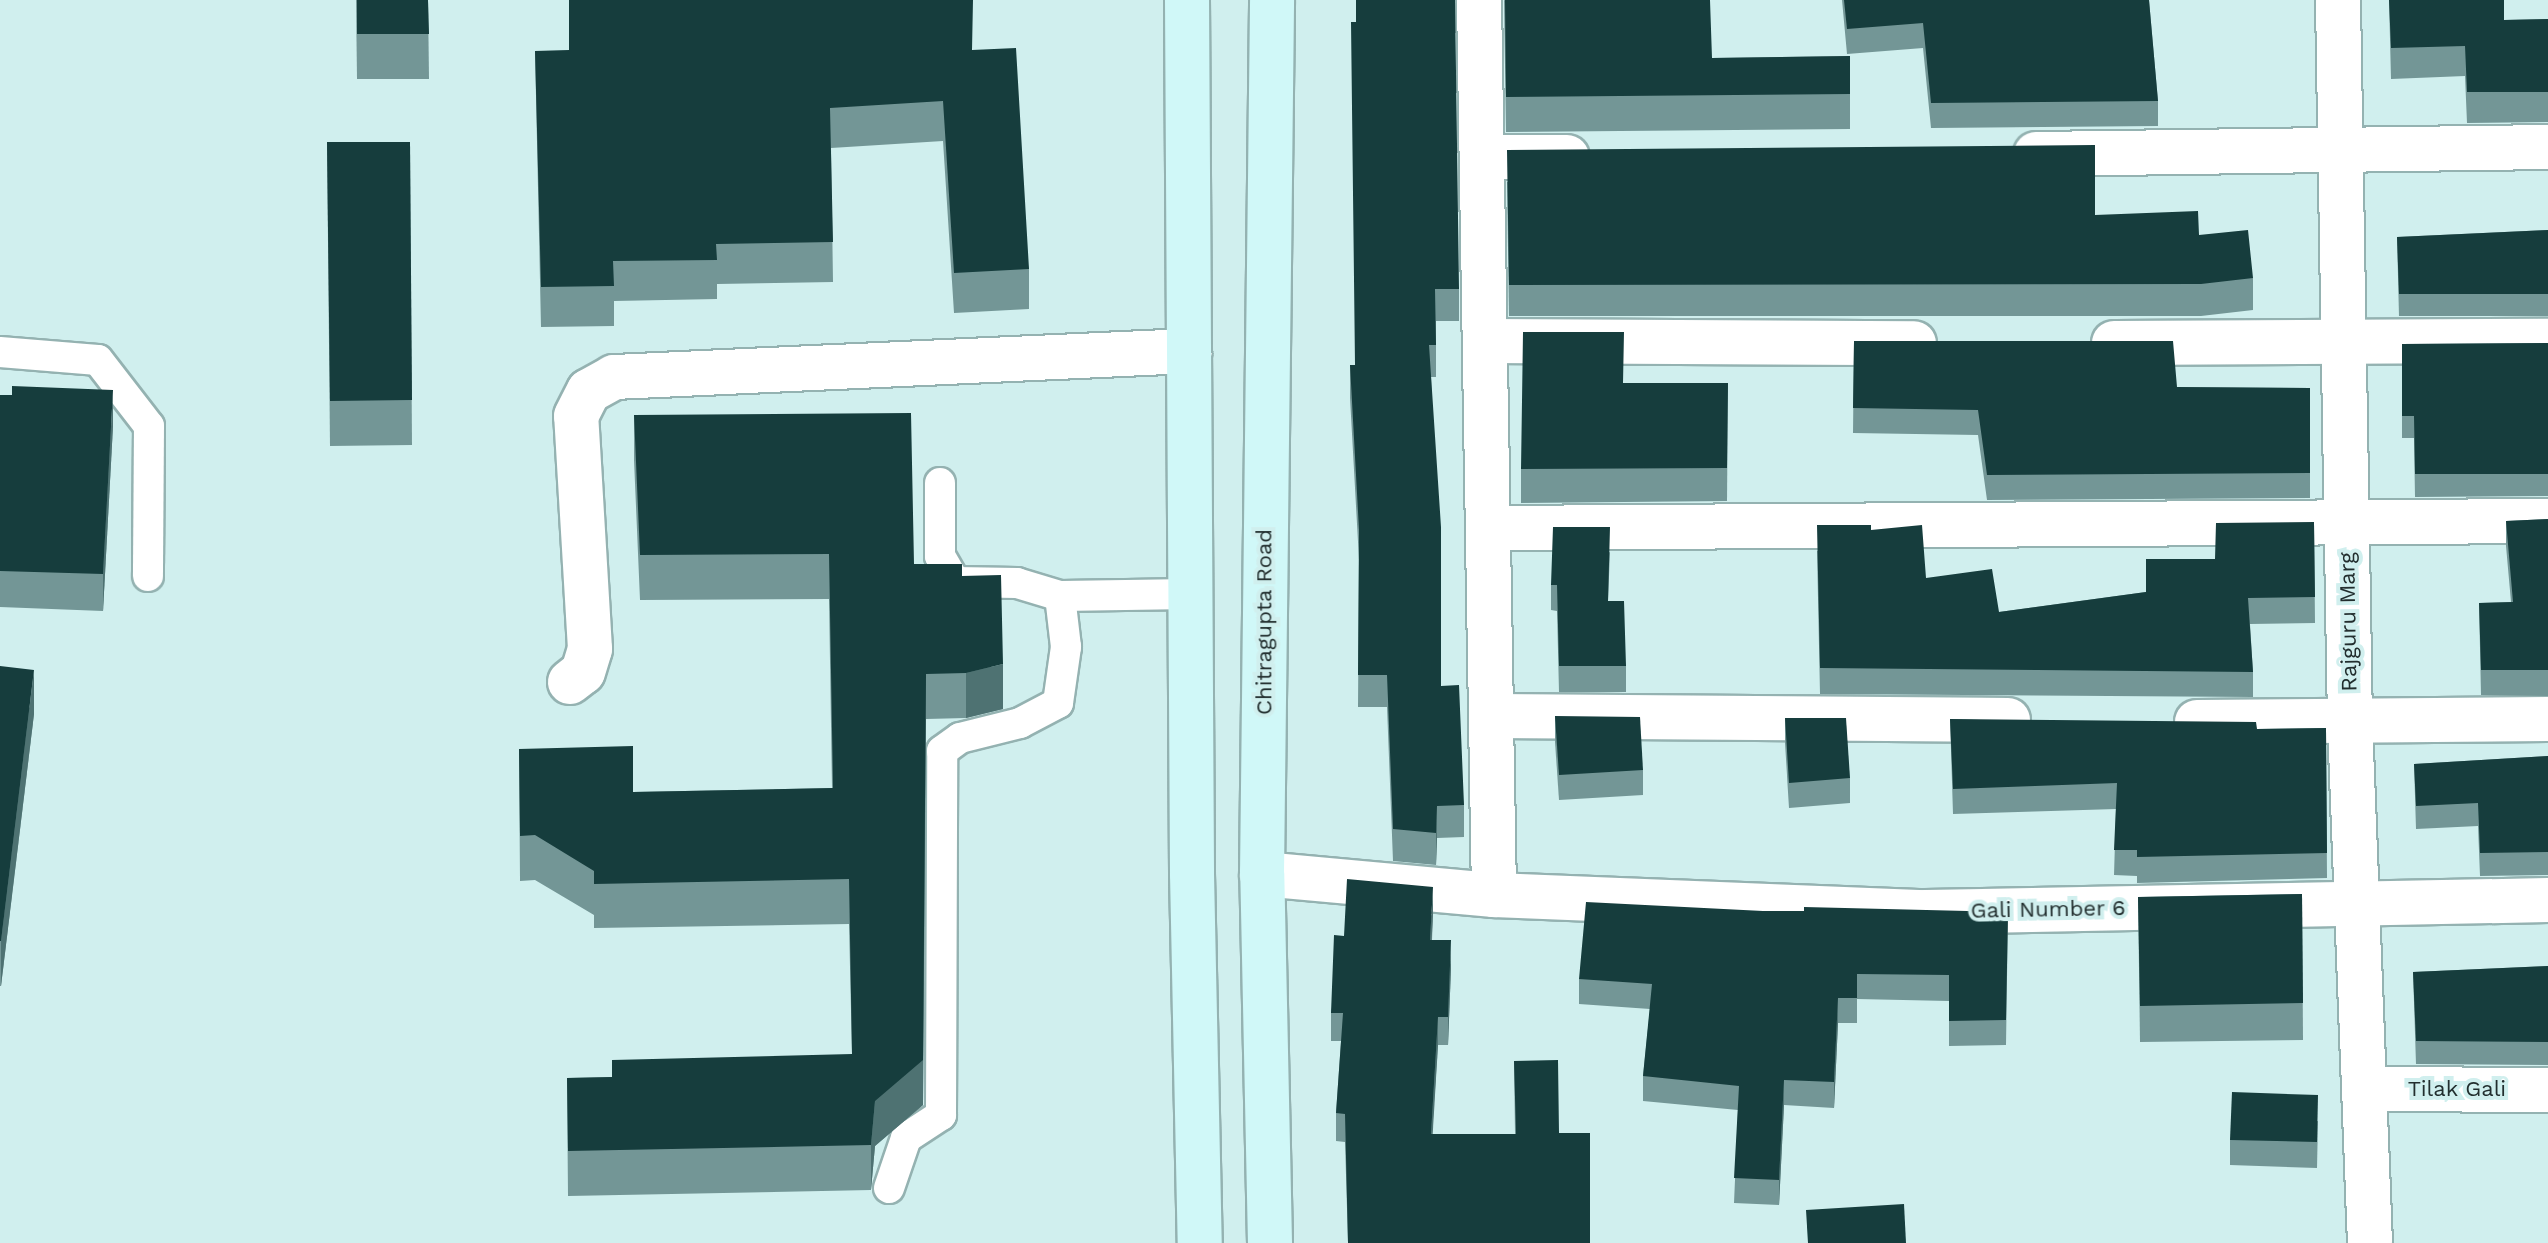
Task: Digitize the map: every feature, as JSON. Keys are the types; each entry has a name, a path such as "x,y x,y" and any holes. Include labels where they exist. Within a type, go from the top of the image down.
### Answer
{"street":[{"path":"1187,0 1200,1243"},
{"name":"Chitragupta Road","path":"1270,1243 1262,874 1272,0"},
{"path":"1479,0 1495,716 1494,895"},
{"name":"Rajguru Marg","path":"2338,0 2350,723 2370,1243"},
{"path":"1990,154 2548,147"},
{"path":"1482,157 1609,156"},
{"path":"1488,341 1963,343"},
{"path":"2074,343 2548,341"},
{"path":"570,682 583,672 590,649 576,416 589,391 614,377 1189,351"},
{"path":"1490,528 2346,525 2548,521"},
{"path":"1495,716 2049,720"},
{"path":"2160,721 2350,723 2548,719"},
{"name":"Gali Number 6","path":"1262,874 1494,895 1925,912 2358,901 2548,900"},
{"name":"Tilak Gali","path":"2365,1089 2548,1090"}],"lane":[{"path":"0,352 98,360 149,426 148,576"},
{"path":"940,483 940,556 955,582 1017,583 1060,596 1191,594"},
{"path":"889,1188 906,1138 941,1115 942,751 960,738 1020,723 1058,703 1066,647 1060,596"}],"building":[{"path":"357,0 428,0 429,34 357,34"},
{"path":"569,0 973,0 972,50 1016,48 1029,269 954,273 943,101 830,108 833,242 716,244 717,260 613,261 614,286 541,287 535,51 569,50"},
{"path":"1356,0 1455,0 1459,289 1435,289 1436,345 1429,345 1441,527 1441,686 1459,685 1464,805 1437,806 1436,833 1393,829 1387,675 1358,675 1359,530 1350,365 1355,365 1351,22 1356,22"},
{"path":"1505,0 1710,0 1712,58 1850,56 1850,94 1506,97"},
{"path":"1844,0 2149,0 2158,101 1931,103 1923,23 1847,29"},
{"path":"2389,0 2504,0 2504,20 2548,19 2548,92 2467,92 2465,46 2391,48"},
{"path":"327,142 410,142 412,400 330,401"},
{"path":"2095,145 2095,215 2198,211 2199,235 2248,230 2253,278 2201,284 1509,285 1507,150"},
{"path":"2548,230 2548,294 2399,294 2397,237"},
{"path":"1523,332 1624,332 1623,383 1728,383 1727,468 1521,469"},
{"path":"1854,341 2173,341 2177,387 2310,388 2310,473 1987,475 1978,410 1853,408"},
{"path":"2548,343 2548,474 2415,474 2414,416 2402,416 2402,344"},
{"path":"12,386 113,390 103,574 0,571 0,395 12,395"},
{"path":"911,413 914,564 962,564 962,576 1001,575 1003,664 966,673 926,674 923,1060 875,1101 871,1145 568,1151 567,1078 612,1077 612,1060 852,1054 849,879 594,884 594,871 535,835 520,836 519,749 633,746 633,792 833,788 829,554 640,555 634,415"},
{"path":"2548,519 2548,670 2481,670 2479,603 2513,602 2506,521"},
{"path":"2314,522 2315,597 2248,598 2253,672 1820,668 1817,525 1871,525 1871,530 1922,525 1926,578 1992,569 1999,612 2146,592 2146,559 2215,559 2216,523"},
{"path":"1553,527 1610,527 1608,601 1624,601 1626,666 1559,666 1557,585 1551,585"},
{"path":"0,666 34,670 1,941 0,941"},
{"path":"1555,716 1640,717 1643,770 1559,775"},
{"path":"1785,718 1846,718 1850,778 1789,783"},
{"path":"1950,719 2256,722 2257,729 2326,728 2327,853 2137,857 2137,850 2114,850 2117,783 1953,789"},
{"path":"2548,756 2548,852 2480,853 2478,803 2416,806 2414,764"},
{"path":"1347,879 1433,887 1430,940 1451,940 1448,1017 1438,1017 1431,1134 1516,1134 1514,1061 1558,1060 1559,1133 1590,1133 1590,1243 1348,1243 1345,1114 1336,1113 1343,1013 1331,1013 1334,935 1344,936"},
{"path":"2302,894 2303,1003 2140,1006 2138,897"},
{"path":"1586,902 1763,911 1804,911 1804,907 2008,912 2006,1020 1949,1021 1949,975 1857,974 1857,998 1838,998 1834,1082 1784,1080 1779,1180 1734,1178 1739,1086 1643,1076 1652,984 1579,979"},
{"path":"2548,966 2548,1042 2416,1041 2413,972"},
{"path":"2232,1092 2318,1095 2317,1142 2230,1140"},
{"path":"1904,1204 1906,1243 1808,1243 1806,1210"}]}
